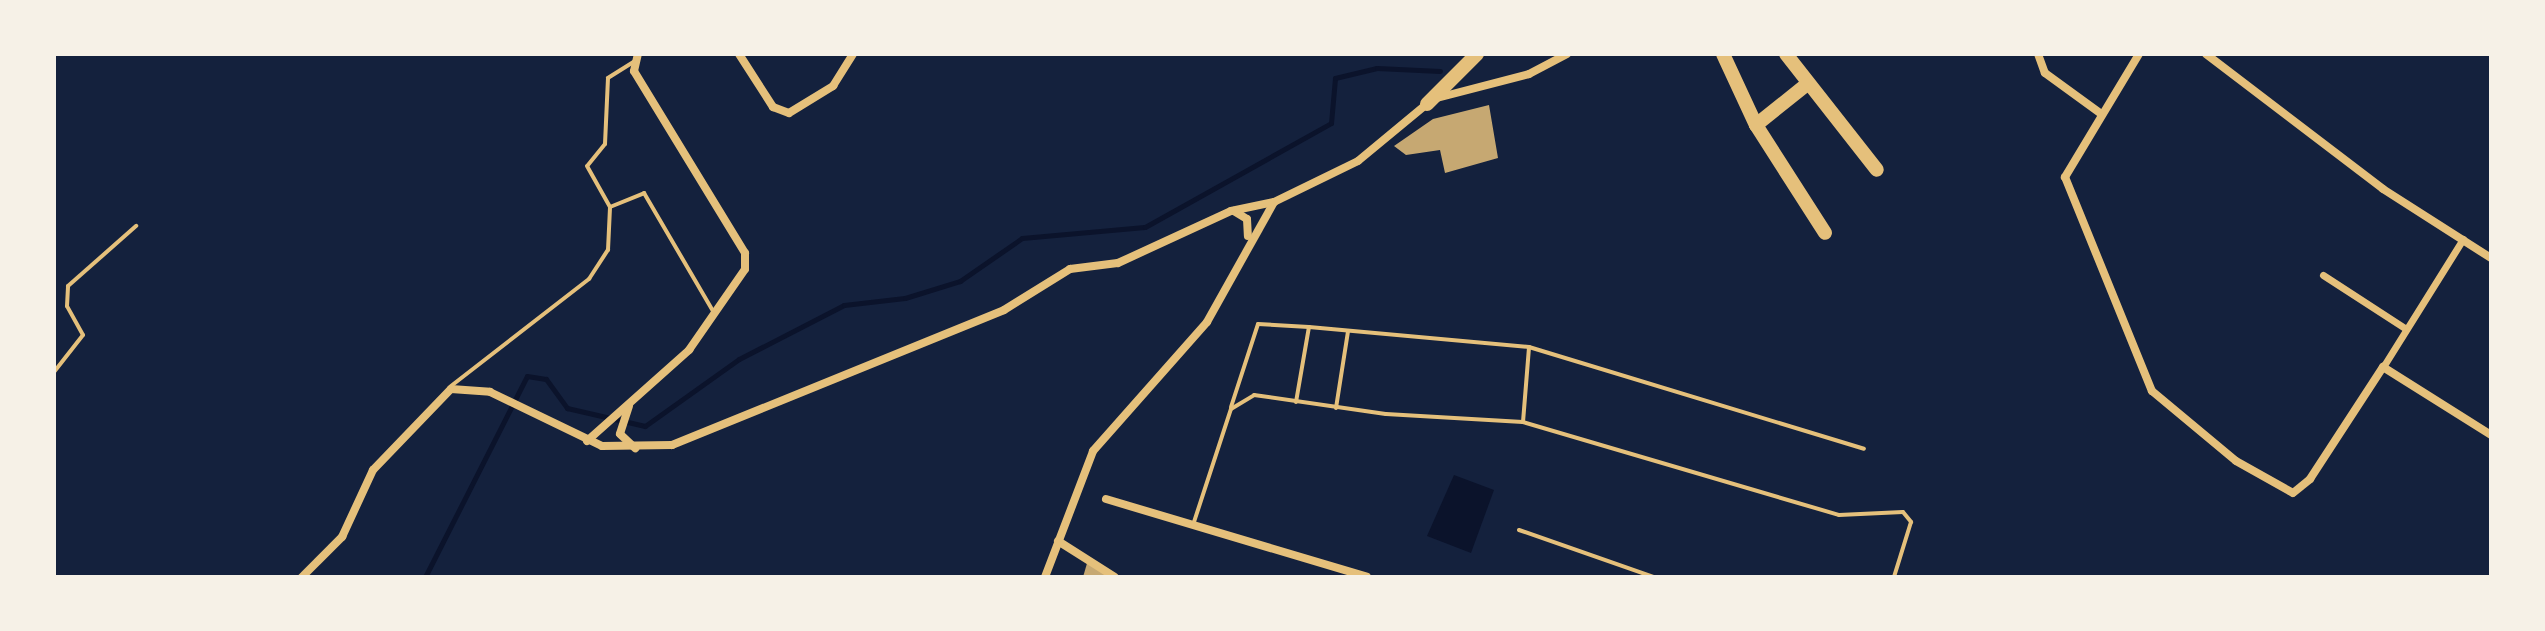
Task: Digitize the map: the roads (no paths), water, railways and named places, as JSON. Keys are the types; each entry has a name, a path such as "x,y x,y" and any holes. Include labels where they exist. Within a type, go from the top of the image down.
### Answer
{"main road":[{"path":"1723,54 1756,125 1825,233"},
{"path":"1462,91 1472,58"},
{"path":"1427,104 1472,58"},
{"path":"1790,59 1806,85 1877,170"},
{"path":"1756,125 1806,85"}],"street":[{"path":"739,54 773,107 789,113 833,86 853,54"},
{"path":"302,577 342,537 373,470 444,392 468,388 507,400 587,441 639,450 685,440 1004,310 1070,269 1118,263 1231,211 1274,202 1358,161 1427,104 1462,91 1529,74 1567,54"},
{"path":"2038,54 2045,73 2100,113"},
{"path":"2139,54 2100,113 2065,177 2141,369 2172,409 2277,490 2293,493 2310,479 2463,239"},
{"path":"2206,54 2383,189 2491,258"},
{"path":"587,441 623,412 715,316 739,285 745,253 634,71 637,57"},
{"path":"1045,577 1093,451 1207,322 1247,241 1274,202"},
{"path":"1231,211 1247,219 1247,241"},
{"path":"2323,275 2406,329"},
{"path":"2383,367 2491,435"},
{"path":"623,412 620,425 624,442 639,450"},
{"path":"1106,499 1367,577"},
{"path":"1058,541 1115,577"}],"lane":[{"path":"444,392 589,279 608,250 610,207 587,166 605,144 608,78 637,57"},
{"path":"610,207 644,193 715,316"},
{"path":"54,372 83,335 67,306 68,286 136,226"},
{"path":"1193,525 1258,324 1529,347 1864,449"},
{"path":"1296,402 1309,327"},
{"path":"1336,409 1348,331"},
{"path":"1523,422 1529,347"},
{"path":"1231,409 1254,395 1336,409 1523,422 1839,515 1903,512 1911,522 1894,577"},
{"path":"1519,530 1654,577"}],"water":[{"path":"1454,475 1494,490 1471,553 1427,536"}],"waterway":[{"path":"425,577 527,376 546,379 567,408 645,426 739,359 844,305 905,298 960,281 1022,238 1145,227 1331,123 1335,78 1377,68 1440,71"}]}
